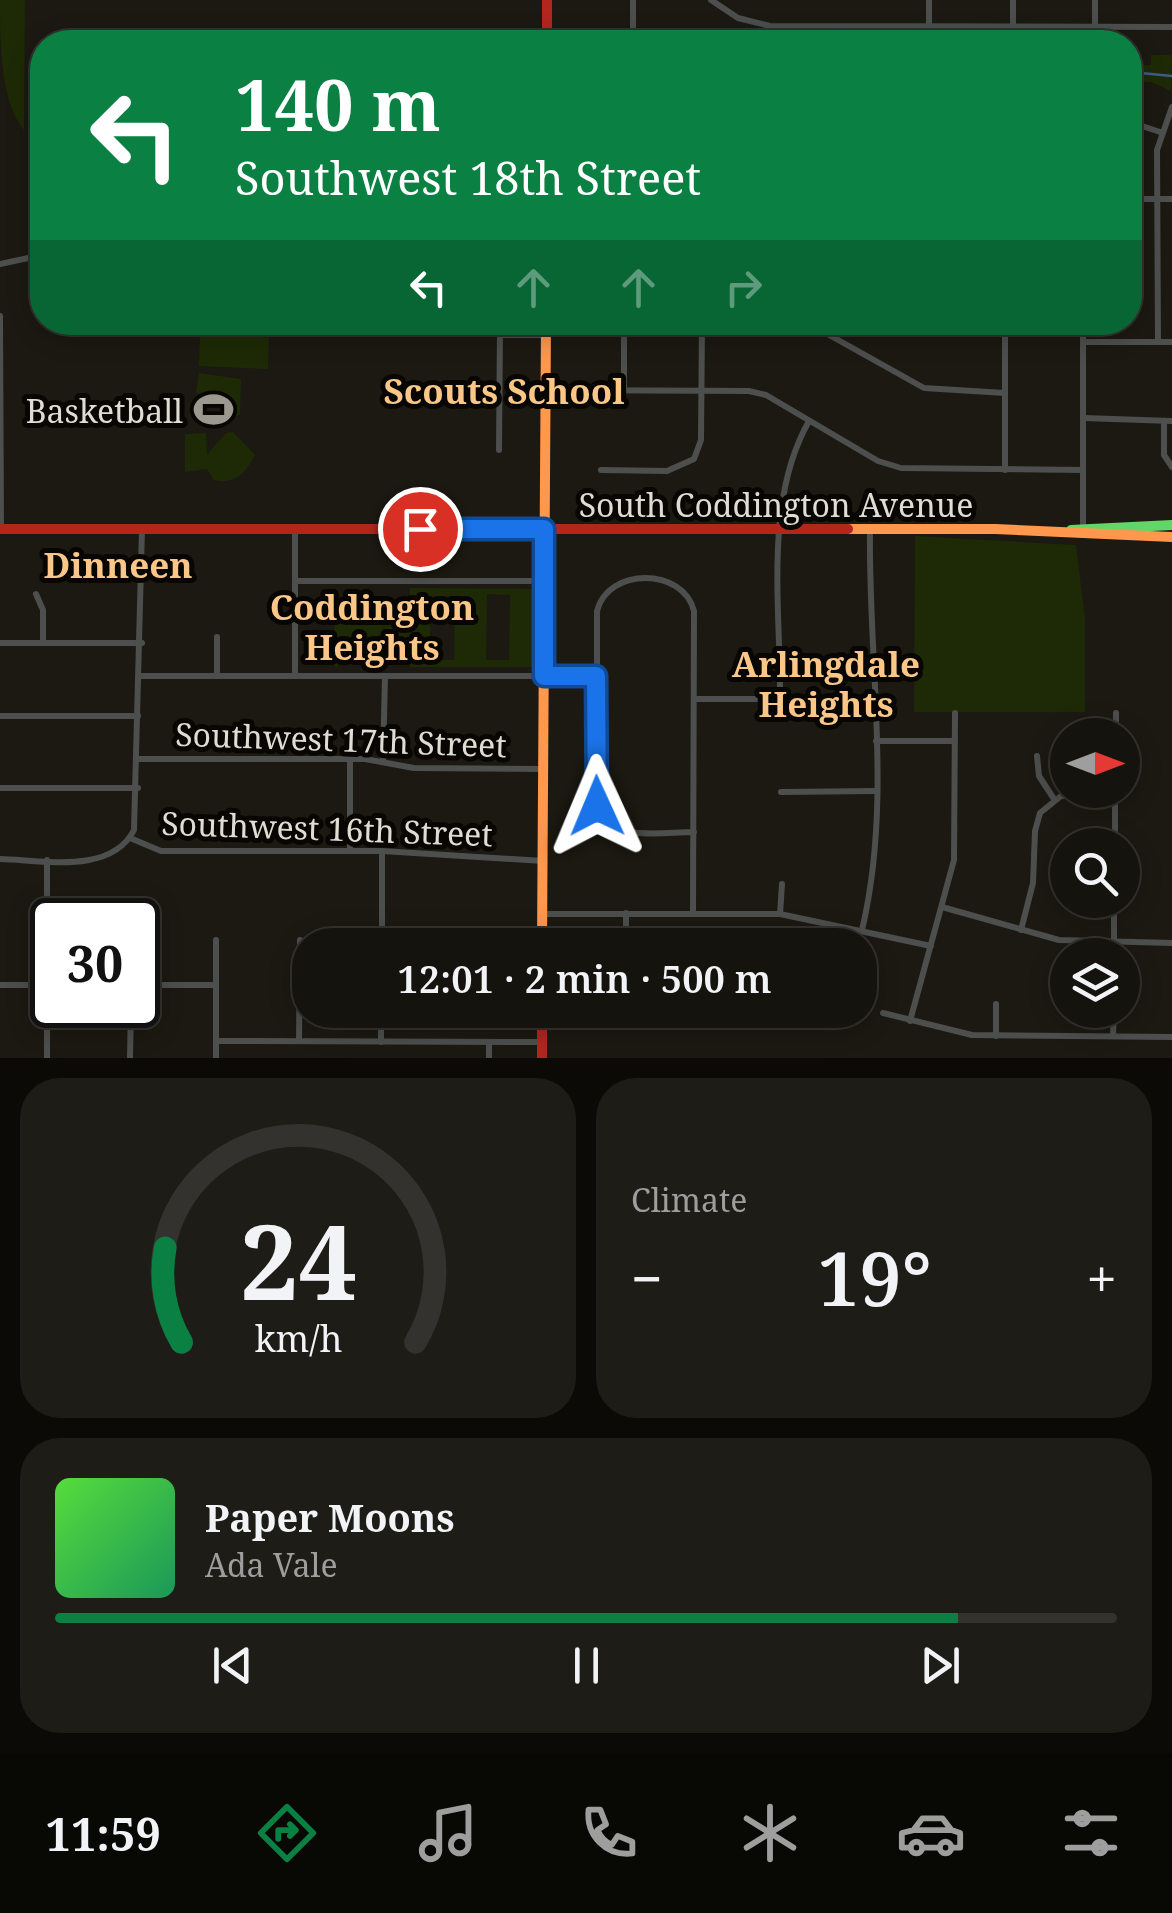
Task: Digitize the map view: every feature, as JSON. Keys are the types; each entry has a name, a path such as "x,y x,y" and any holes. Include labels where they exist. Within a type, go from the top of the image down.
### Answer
{"main road":[{"path":"547,0 547,30"},
{"path":"542,928 546,335"},
{"name":"South Coddington Avenue","path":"1079,530 1172,524"},
{"name":"South Coddington Avenue","path":"1,530 1079,530 1172,536"},
{"path":"542,1028 542,1058"}],"street":[{"path":"633,0 634,30"},
{"path":"928,0 929,27"},
{"path":"1012,0 1012,27"},
{"path":"1094,0 1094,27"},
{"path":"716,1 759,25 1172,27"},
{"path":"1158,342 1160,132 1172,108"},
{"path":"1142,126 1160,132"},
{"path":"1142,200 1172,199"},
{"path":"0,264 30,258"},
{"path":"0,316 1,530"},
{"path":"499,450 500,335"},
{"path":"624,335 624,390"},
{"path":"600,470 675,470 695,460 701,440 702,335"},
{"path":"829,335 924,388 1005,392"},
{"path":"1005,335 1005,470"},
{"path":"1079,530 1083,335"},
{"path":"1083,342 1172,342"},
{"path":"545,390 758,393 890,466 914,470 1083,470"},
{"path":"1083,418 1168,421 1164,454 1172,467"},
{"path":"780,700 781,529 788,469 809,420"},
{"path":"295,529 295,676"},
{"path":"862,928 873,876 876,741 870,529"},
{"path":"130,838 138,816 142,530"},
{"path":"693,913 694,832 694,611 683,588 663,580 628,580 604,594 597,611 596,798 604,820 627,832 694,832"},
{"path":"295,581 544,581"},
{"path":"36,594 43,610 44,643"},
{"path":"217,637 217,676"},
{"path":"0,643 142,643"},
{"path":"141,676 596,676"},
{"path":"383,762 384,676"},
{"path":"694,700 876,700"},
{"path":"910,1021 955,846 955,713"},
{"path":"0,716 138,716"},
{"path":"876,741 955,740"},
{"path":"1037,756 1039,776 1050,793"},
{"name":"Southwest 17th Street","path":"138,759 350,759 414,768 543,769"},
{"path":"350,759 350,851"},
{"path":"0,788 138,788"},
{"path":"781,792 875,792"},
{"path":"1021,930 1033,884 1037,820 1050,804"},
{"name":"Southwest 16th Street","path":"0,859 102,858 130,838 161,851 382,851 543,861"},
{"path":"382,851 382,928"},
{"path":"48,860 49,898"},
{"path":"780,914 782,884"},
{"path":"942,907 1052,938"},
{"path":"626,913 626,928"},
{"path":"542,914 780,914 852,928"},
{"path":"877,933 931,946"},
{"path":"216,940 216,1058"},
{"path":"1140,942 1172,942"},
{"path":"0,984 30,985"},
{"path":"160,985 216,985"},
{"path":"996,1004 996,1036"},
{"path":"883,1014 958,1034 1172,1036"},
{"path":"47,1058 48,1028"},
{"path":"130,1028 130,1058"},
{"path":"299,1028 299,1041"},
{"path":"381,1028 381,1042"},
{"path":"1113,1028 1113,1036"},
{"path":"216,1041 542,1042"},
{"path":"489,1042 489,1058"}],"green space":[{"path":"0,0 25,0 24,130 6,88"},
{"path":"1151,55 1172,55 1171,91 1142,82 1142,65 1151,65"},
{"path":"200,335 269,335 268,369 199,366"},
{"path":"199,373 241,379 240,415 228,418 228,400 235,399 196,393"},
{"path":"233,432 255,455 239,476 221,481 214,480 207,469 185,472 185,434 206,433 207,455 226,433"},
{"path":"915,536 1076,545 1085,619 1085,712 914,712"},
{"path":"410,588 534,589 534,667 410,667 409,640 339,639 335,667 334,618 410,618","holes":["487,594 510,595 509,660 486,660","430,596 455,596 454,660 430,660"]}],"waterway":[{"path":"1142,73 1172,76"}],"traffic: fast":[{"path":"1071,530 1172,525"}],"traffic: slow":[{"path":"542,928 546,335"},
{"path":"848,529 995,529 1172,537"}],"traffic: jam":[{"path":"547,0 547,30"},
{"path":"0,529 848,529"},
{"path":"542,1028 542,1058"}],"place":[{"name":"Basketball","path":"213,410"}],"district":[{"name":"Scouts School","path":"504,390"},
{"name":"Dinneen","path":"118,564"},
{"name":"Coddington Heights","path":"372,626"},
{"name":"Arlingdale Heights","path":"826,683"}],"route":[{"path":"420,529 544,529 544,676 596,676 597,806"}]}
